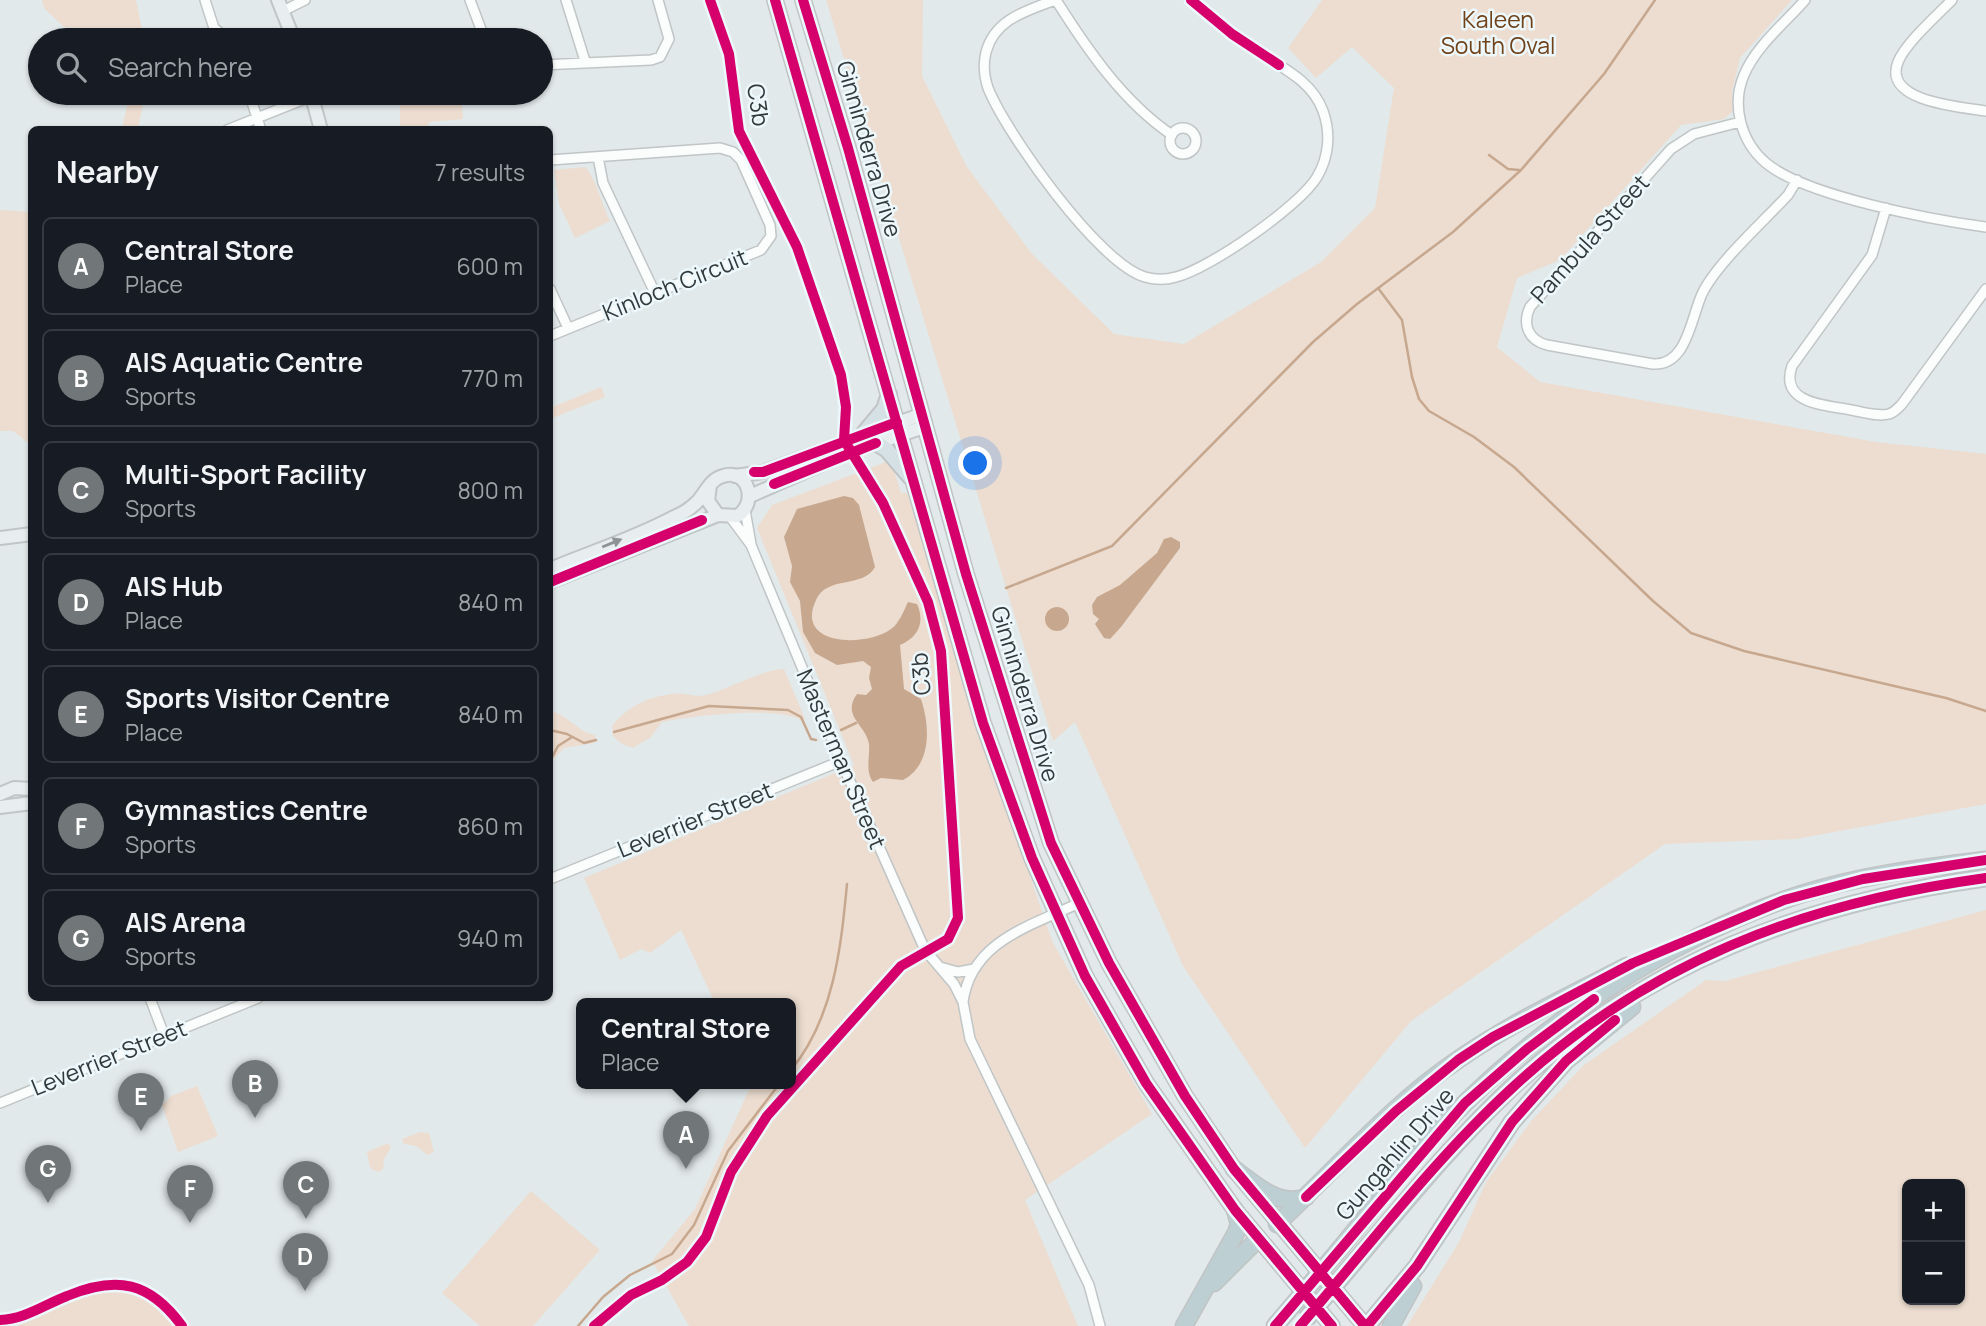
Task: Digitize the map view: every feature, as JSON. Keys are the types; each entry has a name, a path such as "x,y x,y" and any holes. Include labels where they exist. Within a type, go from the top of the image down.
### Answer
{"highway":[{"name":"Gungahlin Drive","path":"1275,1326 1465,1103 1560,1023 1684,942 1784,900 1824,888 1904,871 1986,860"},
{"name":"Gungahlin Drive","path":"1303,1322 1454,1147 1539,1063 1603,1014 1658,980 1791,920 1867,898 1986,878"},
{"path":"1366,1326 1402,1287 1446,1226 1511,1122 1566,1061 1647,997 1755,935"},
{"path":"1277,1224 1396,1111 1458,1059 1595,983 1684,942"},
{"path":"1234,1169 1264,1191 1285,1200 1295,1202 1306,1197"},
{"path":"1184,1326 1236,1233 1238,1224 1235,1210"},
{"path":"1391,1326 1439,1245 1446,1226"},
{"path":"1194,1307 1258,1239"}],"main road":[{"name":"Ginninderra Drive","path":"775,0 983,723 1056,914 1085,976 1146,1083 1235,1210 1332,1326"},
{"name":"Ginninderra Drive","path":"803,0 848,148 922,421 1012,725 1051,843 1108,963 1173,1077 1234,1169 1277,1224 1366,1326"},
{"path":"864,433 884,409 889,394"},
{"path":"876,443 887,450 913,481"},
{"path":"1258,1239 1277,1224"}],"street":[{"path":"205,0 214,28"},
{"path":"289,28 280,3 305,0"},
{"path":"470,0 480,28"},
{"path":"566,0 585,61"},
{"path":"553,64 652,60 660,57 668,39 658,0"},
{"path":"1172,135 1144,112 1111,77 1055,0 1015,15 998,29 985,57 988,87 1028,155 1072,212 1127,268 1140,275 1161,279 1182,276 1208,262 1292,205 1317,178 1328,145 1325,119 1310,88 1191,0"},
{"path":"1805,0 1748,66 1738,97 1740,122 1750,145 1760,158 1797,180 1886,208 1986,227"},
{"path":"1952,0 1900,58 1897,79 1911,95 1986,111"},
{"path":"253,105 260,126"},
{"path":"236,126 285,105"},
{"path":"314,105 320,126"},
{"name":"Pambula Street","path":"1740,122 1694,134 1671,149 1530,307 1526,323 1532,338 1543,344 1658,365 1671,361 1680,352 1708,285 1788,195 1797,180"},
{"name":"Kinloch Circuit","path":"553,160 720,148 733,152 741,160 770,225 771,236 761,250 553,335"},
{"path":"598,157 603,183 655,293"},
{"path":"1886,208 1872,255 1792,366 1790,383 1799,397 1811,403 1877,414 1896,410 1986,289"},
{"path":"553,296 568,328"},
{"path":"553,568 675,517 696,504 710,485 721,476 763,472 864,433 899,428 922,421"},
{"path":"750,496 876,443 899,428"},
{"path":"553,581 745,510 750,496 746,485 735,476"},
{"path":"710,485 708,501 724,517"},
{"name":"Masterman Street","path":"745,510 751,545 841,761 925,950 964,1002 970,1039 1089,1285 1100,1326"},
{"name":"Masterman Street","path":"724,517 751,545"},
{"path":"0,538 28,534"},
{"name":"Leverrier Street","path":"553,878 841,761"},
{"path":"0,794 14,788 28,789"},
{"path":"0,807 28,804"},
{"path":"964,1002 965,988 974,969 996,944 1079,903"},
{"path":"940,967 958,972 974,969"},
{"path":"151,1001 164,1035"},
{"name":"Leverrier Street","path":"0,1103 250,1001"}],"green space":[{"path":"42,0 136,0 142,28 64,27 44,8"},
{"name":"Kaleen South Oval","path":"826,0 923,0 922,76 967,167 1032,254 1114,334 1184,344 1321,262 1375,208 1394,88 1352,47 1316,78 1288,48 1322,0 1792,0 1740,58 1732,92 1733,111 1724,119 1681,125 1560,260 1517,278 1497,347 1540,382 1876,442 1986,454 1986,804 1796,839 1665,844 1411,1021 1305,1148 1183,966 1075,722 1053,741"},
{"path":"127,105 143,105 139,126 123,126"},
{"path":"400,105 462,105 463,119 430,122 427,126 400,126"},
{"path":"585,167 610,221 575,238 559,204 554,170"},
{"path":"0,210 28,212 28,443 13,431 0,431"},
{"path":"601,387 605,397 553,418 553,407"},
{"path":"891,460 901,493 907,493 942,600 975,718 1053,943 1152,1114 1025,1200 1078,1326 689,1326 652,1261 695,1209 749,1089 796,1089 796,998 713,998 681,930 650,953 641,949 620,960 584,878 854,765 757,528 772,505"},
{"path":"784,669 805,719 803,721 790,716 754,713 662,722 651,737 633,748 622,744 613,736 612,726 618,719 647,700 664,695 706,695 764,673"},
{"path":"553,712 595,735 594,743 564,748 553,760"},
{"path":"1986,910 1986,1326 1407,1326 1459,1242 1486,1182 1532,1120 1584,1065 1706,980 1725,981"},
{"path":"197,1086 218,1136 178,1152 162,1105 171,1096"},
{"path":"420,1132 429,1133 434,1152 428,1155 416,1146 404,1144 402,1139"},
{"path":"388,1143 391,1147 384,1159 383,1169 378,1172 370,1168 367,1152"},
{"path":"531,1191 600,1250 533,1326 480,1326 442,1293"},
{"path":"128,1290 155,1303 174,1326 18,1326 69,1300 99,1292"}],"shaded area":[{"path":"844,496 853,498 859,505 875,567 862,578 836,584 821,592 812,615 815,627 824,635 836,639 866,639 894,627 908,602 917,604 919,628 912,638 900,645 904,689 921,699 927,733 924,755 919,765 903,780 881,778 873,782 869,773 869,744 852,708 857,694 866,695 872,689 869,678 871,667 863,661 837,665 815,653 803,632 800,601 790,582 792,566 784,537 797,509"},
{"path":"1171,537 1180,542 1180,548 1121,627 1110,639 1104,638 1095,624 1099,619 1093,614 1092,605 1097,597 1120,585 1157,553 1164,539"},
{"path":"1057,607 1065,611 1069,619 1065,627 1057,631 1049,627 1045,619 1049,611"}],"waterway":[{"path":"1006,588 1112,546 1313,342 1357,304 1453,232 1521,170 1604,74 1655,0"},
{"path":"1489,155 1508,169 1519,170"},
{"path":"1378,288 1402,320 1412,377 1419,399 1429,411 1474,437 1514,467 1653,601 1691,633 1744,651 1946,698 1986,711"},
{"path":"614,732 709,706 788,710 801,717 811,739 816,740"},
{"path":"841,730 856,723"},
{"path":"553,731 584,743 596,740"},
{"path":"553,755 558,746 572,737"},
{"path":"796,1063 817,1028 833,981 847,884"},
{"path":"578,1326 603,1297 630,1275 672,1254 694,1225 728,1151 775,1089"}],"cycle path":[{"name":"C3b","path":"710,0 729,54 739,131 797,247 841,375 846,407 844,440 883,503 928,602 941,651 958,918 948,939 901,966 796,1084"},
{"path":"775,0 983,723 1032,858 1085,976 1146,1083 1235,1210 1332,1326"},
{"path":"803,0 848,148 966,574 1051,843 1109,963 1185,1096 1234,1169 1365,1326"},
{"path":"1191,0 1232,34 1279,65"},
{"path":"754,472 763,472 897,422"},
{"path":"774,484 876,443"},
{"path":"553,581 702,520"},
{"path":"1306,1197 1396,1111 1458,1060 1493,1037 1633,963 1784,900 1863,879 1986,860"},
{"path":"1300,1326 1429,1174 1483,1116 1563,1044 1617,1006 1673,973 1731,945 1792,922 1919,889 1986,878"},
{"path":"1275,1326 1465,1103 1527,1049 1594,999"},
{"path":"1367,1326 1417,1266 1512,1122 1566,1061 1615,1020"},
{"name":"C3b","path":"594,1326 631,1295 662,1280 687,1262 706,1237 731,1172 767,1116 791,1089"},
{"path":"0,1320 26,1314 85,1289 117,1285 145,1292 158,1300 182,1326"}],"place":[{"name":"AIS Aquatic Centre","path":"255,1118"},
{"name":"Sports Visitor Centre","path":"141,1131"},
{"name":"Central Store","path":"686,1169"},
{"name":"AIS Arena","path":"48,1203"},
{"name":"Multi-Sport Facility","path":"306,1219"},
{"name":"Gymnastics Centre","path":"190,1223"},
{"name":"AIS Hub","path":"305,1291"}]}
